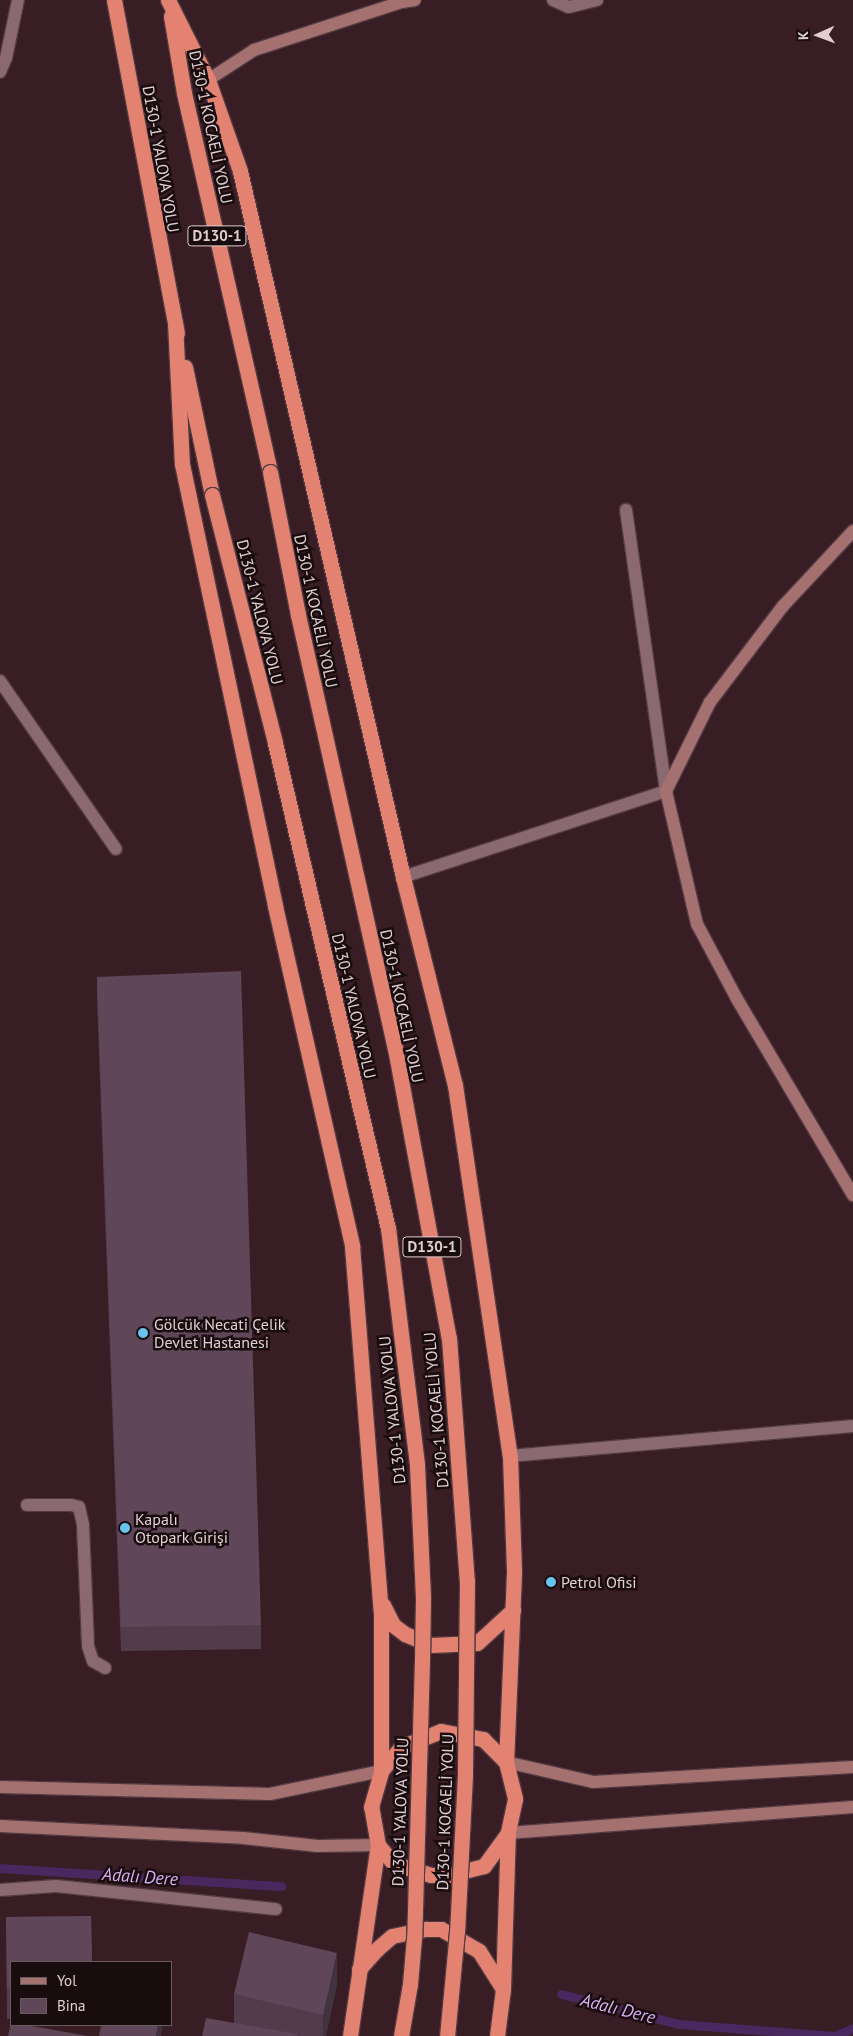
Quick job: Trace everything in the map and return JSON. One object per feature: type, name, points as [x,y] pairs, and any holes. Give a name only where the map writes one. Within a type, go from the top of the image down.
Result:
[{"type":"highway","name":"D130-1 YALOVA YOLU","points":[[114,0],[175,322],[212,495],[275,743],[388,1228],[418,1465],[423,1598],[414,1938],[410,1984],[401,2036]]},
{"type":"highway","points":[[168,0],[208,80],[240,171],[403,877],[455,1085],[510,1456],[514,1573],[506,1762],[516,1798],[508,1833],[503,1989],[497,2036]]},
{"type":"highway","name":"D130-1 KOCAELİ YOLU","points":[[168,0],[184,93],[270,472],[298,616],[395,1048],[449,1338],[467,1590],[465,1775],[457,1931],[447,2036]]},
{"type":"highway","points":[[175,322],[182,464],[275,906],[352,1246],[380,1599],[381,1771],[371,1807],[378,1845],[358,1970],[350,2036]]},
{"type":"highway","points":[[380,1599],[393,1625],[405,1634],[430,1645],[477,1643],[512,1610]]},
{"type":"highway","points":[[381,1771],[401,1747],[441,1732],[483,1739],[506,1762]]},
{"type":"highway","points":[[378,1845],[394,1864],[431,1875],[448,1875],[484,1866],[508,1833]]},
{"type":"highway","points":[[358,1970],[392,1936],[426,1929],[442,1929],[479,1951],[503,1989]]},
{"type":"street","points":[[0,72],[6,58],[18,0]]},
{"type":"street","points":[[208,80],[254,50],[402,2],[415,0]]},
{"type":"street","points":[[553,0],[569,7],[597,0]]},
{"type":"street","points":[[626,510],[666,791],[697,924],[737,999],[853,1195]]},
{"type":"street","points":[[403,877],[666,791],[710,702],[783,606],[853,531]]},
{"type":"street","points":[[0,681],[116,849]]},
{"type":"street","points":[[510,1456],[853,1426]]},
{"type":"street","points":[[27,1505],[71,1505],[79,1507],[83,1525],[88,1646],[94,1661],[105,1668]]},
{"type":"street","points":[[506,1762],[594,1782],[853,1767]]},
{"type":"street","points":[[0,1787],[270,1794],[381,1771]]},
{"type":"street","points":[[508,1833],[853,1807]]},
{"type":"street","points":[[0,1826],[243,1838],[318,1846],[378,1845]]},
{"type":"street","points":[[0,1890],[56,1886],[276,1909]]},
{"type":"building","points":[[241,971],[261,1625],[121,1627],[97,977]]},
{"type":"building","points":[[91,1916],[92,1961],[10,1961],[10,1988],[7,1988],[6,1917]]},
{"type":"building","points":[[249,1932],[337,1953],[323,2015],[234,1994]]},
{"type":"building","points":[[206,2018],[297,2034],[297,2036],[202,2036]]},
{"type":"building","points":[[10,2026],[32,2026],[88,2036],[8,2036]]},
{"type":"building","points":[[101,2026],[158,2026],[156,2036],[99,2036]]},
{"type":"waterway","name":"Adalı Dere","points":[[0,1868],[281,1886]]},
{"type":"waterway","name":"Adalı Dere","points":[[561,1994],[679,2024],[835,2036],[853,2028]]},
{"type":"place","name":"Gölcük Necati Çelik Devlet Hastanesi","points":[[143,1333]]},
{"type":"place","name":"Kapalı Otopark Girişi","points":[[125,1528]]},
{"type":"place","name":"Petrol Ofisi","points":[[551,1582]]}]
